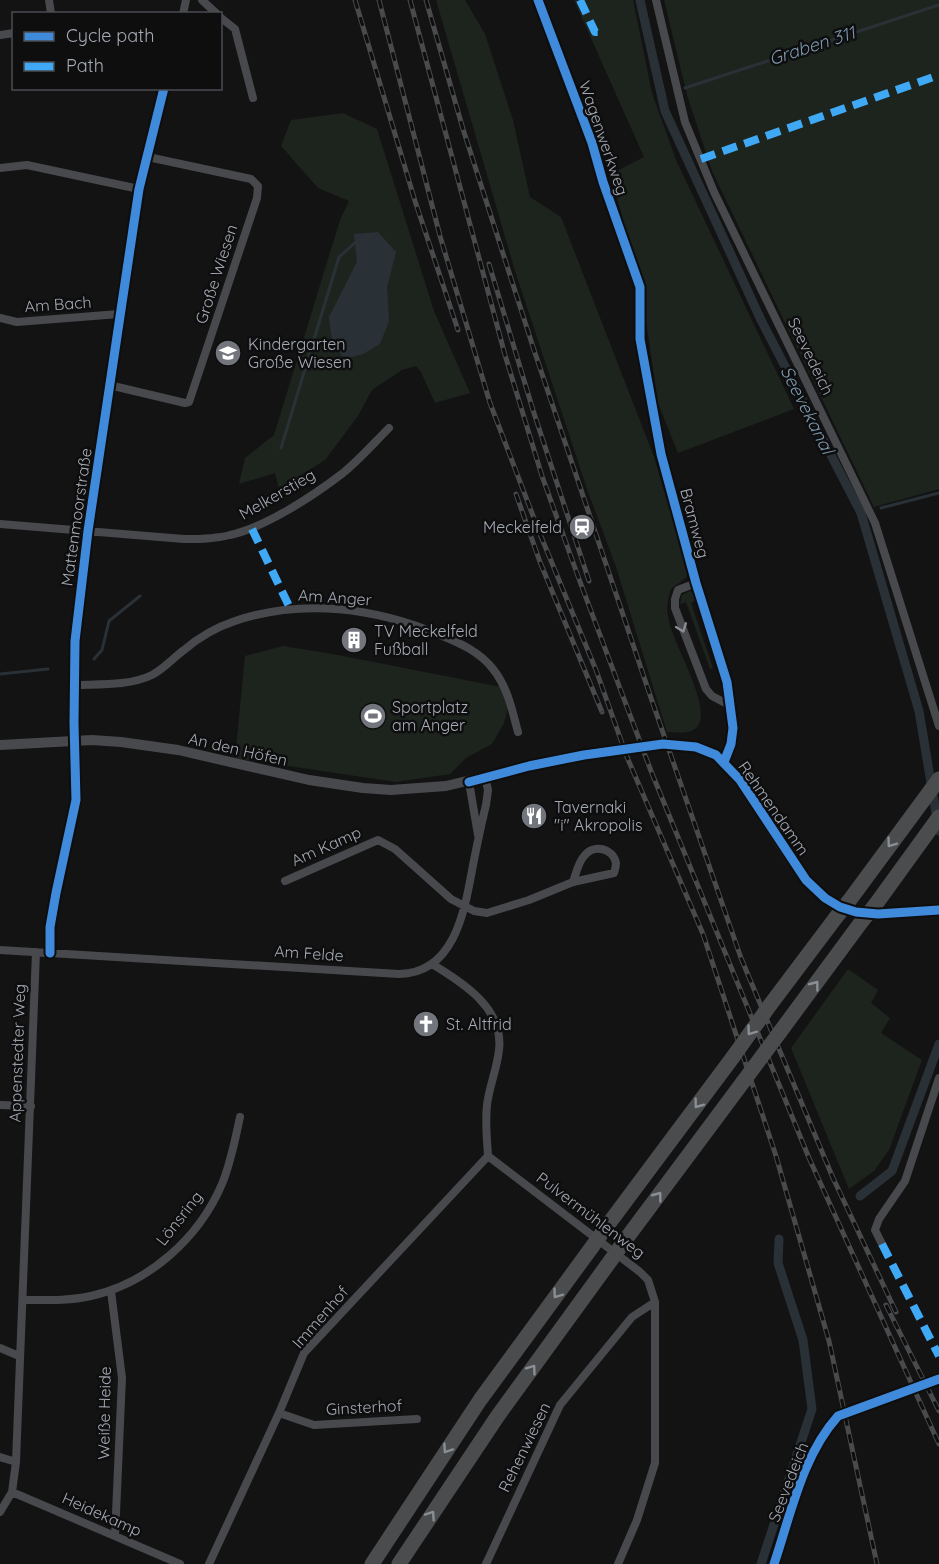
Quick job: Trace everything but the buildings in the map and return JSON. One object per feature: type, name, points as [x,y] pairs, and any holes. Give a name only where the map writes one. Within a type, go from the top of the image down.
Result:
[{"type":"highway","points":[[372,1564],[480,1400],[939,778]]},
{"type":"highway","points":[[399,1564],[497,1417],[935,822]]},
{"type":"street","points":[[202,0],[215,12]]},
{"type":"street","name":"Wagenwerkweg","points":[[538,0],[592,143],[640,286]]},
{"type":"street","name":"Seevedeich","points":[[656,0],[685,122],[714,192],[874,523],[939,726]]},
{"type":"street","points":[[222,19],[235,29],[253,98]]},
{"type":"street","name":"Mattenmoorstraße","points":[[50,953],[50,927],[76,800],[75,641],[88,531],[139,189],[164,90]]},
{"type":"street","name":"Große Wiesen","points":[[109,385],[185,403],[189,402],[257,198],[258,186],[251,179],[148,157]]},
{"type":"street","points":[[0,168],[27,165],[139,189]]},
{"type":"street","name":"Bramweg","points":[[640,286],[640,339],[661,454],[696,583],[727,682],[733,728],[731,744],[724,762]]},
{"type":"street","name":"Am Bach","points":[[0,318],[17,322],[119,314]]},
{"type":"street","name":"Melkerstieg","points":[[0,524],[184,539],[208,539],[230,535],[252,528],[294,506],[344,472],[389,428]]},
{"type":"street","name":"Bramweg","points":[[696,583],[678,590],[675,608],[706,689],[712,696],[729,705]]},
{"type":"street","name":"Am Anger","points":[[75,685],[132,682],[151,675],[208,633],[243,619],[291,608],[326,608],[363,612],[416,625],[474,651],[492,668],[505,687],[518,732]]},
{"type":"street","name":"An den Höfen","points":[[0,746],[74,741],[121,742],[168,749],[309,780],[363,788],[419,789],[469,782]]},
{"type":"street","name":"Rehmendamm","points":[[469,782],[558,759],[663,744],[686,745],[708,751],[724,762],[740,780],[806,880],[825,898],[848,909],[878,914],[938,910]]},
{"type":"street","points":[[485,777],[488,790],[465,907],[487,913],[529,900],[573,882],[614,873],[616,863],[611,854],[602,849],[594,849],[584,855],[573,882]]},
{"type":"street","points":[[469,782],[478,839]]},
{"type":"street","name":"Am Kamp","points":[[285,881],[378,840],[395,849],[451,899],[465,907]]},
{"type":"street","name":"Am Felde","points":[[0,950],[399,974],[417,971],[432,963],[446,949],[458,931],[465,907]]},
{"type":"street","name":"Appenstedter Weg","points":[[0,1512],[12,1492],[16,1462],[36,952]]},
{"type":"street","points":[[432,963],[473,991],[483,1002],[496,1025],[500,1040],[487,1104],[488,1156]]},
{"type":"street","points":[[882,1244],[875,1230],[879,1219],[905,1181],[939,1078]]},
{"type":"street","points":[[0,1105],[31,1106]]},
{"type":"street","name":"Lönsring","points":[[22,1300],[67,1300],[90,1297],[111,1291],[146,1274],[163,1262],[194,1229],[210,1206],[229,1164],[240,1117]]},
{"type":"street","name":"Pulvermühlenweg","points":[[488,1156],[648,1280],[655,1302],[655,1463],[637,1520],[618,1564]]},
{"type":"street","name":"Immenhof","points":[[209,1564],[279,1413],[304,1353],[488,1156]]},
{"type":"street","name":"Weiße Heide","points":[[111,1291],[122,1378],[115,1536]]},
{"type":"street","name":"Rehenwiesen","points":[[486,1564],[560,1405],[632,1317],[655,1302]]},
{"type":"street","points":[[0,1348],[19,1356]]},
{"type":"street","name":"Ginsterhof","points":[[279,1413],[314,1425],[417,1419]]},
{"type":"street","name":"Seevedeich","points":[[774,1564],[811,1454],[838,1416]]},
{"type":"street","points":[[0,1456],[16,1462]]},
{"type":"street","name":"Heidekamp","points":[[12,1492],[180,1564]]},
{"type":"shaded area","points":[[436,0],[465,0],[485,34],[513,120],[530,197],[561,217],[654,457],[686,565],[687,577],[671,589],[667,610],[700,705],[701,718],[694,730],[667,732],[616,567],[587,489],[515,271]]},
{"type":"shaded area","points":[[574,0],[633,0],[652,93],[676,160],[794,409],[678,453],[658,403],[646,320],[611,174],[644,157]]},
{"type":"shaded area","points":[[664,0],[939,0],[939,489],[874,507],[712,171],[687,95]]},
{"type":"shaded area","points":[[343,113],[377,129],[434,311],[470,393],[435,403],[416,366],[402,370],[372,390],[358,416],[325,460],[279,489],[275,473],[239,484],[245,458],[274,435],[340,220],[349,201],[318,188],[281,146],[291,120]]},
{"type":"shaded area","points":[[378,232],[396,252],[387,287],[389,321],[380,344],[363,354],[344,359],[332,341],[329,317],[357,262],[354,234]]},
{"type":"shaded area","points":[[690,591],[695,594],[697,600],[691,603],[713,668],[710,669],[686,602],[680,604],[682,595]]},
{"type":"shaded area","name":"Sportplatz am Anger","points":[[283,646],[501,687],[508,708],[504,723],[492,744],[466,758],[450,774],[396,782],[235,758],[245,656]]},
{"type":"shaded area","points":[[848,969],[878,990],[871,1003],[890,1018],[881,1033],[922,1060],[889,1150],[874,1171],[849,1189],[791,1048]]},
{"type":"waterway","name":"Seevekanal","points":[[640,0],[665,111],[761,320],[861,513],[919,711],[939,831]]},
{"type":"waterway","name":"Graben 311","points":[[685,88],[939,5]]},
{"type":"waterway","points":[[281,448],[339,257],[357,241]]},
{"type":"waterway","points":[[881,508],[939,493]]},
{"type":"waterway","points":[[94,659],[102,650],[109,621],[140,596]]},
{"type":"waterway","points":[[0,674],[48,669]]},
{"type":"waterway","name":"Seevekanal","points":[[860,1196],[892,1171],[939,1044]]},
{"type":"waterway","name":"Seevekanal","points":[[761,1564],[812,1409],[803,1340],[778,1263],[779,1239]]},
{"type":"tunnel","points":[[838,1416],[939,1379]]},
{"type":"railway","points":[[355,0],[415,201],[458,330]]},
{"type":"railway","points":[[379,0],[440,236],[490,403],[540,534],[596,670],[627,757],[703,934],[776,1156],[829,1341],[877,1564]]},
{"type":"railway","points":[[410,0],[505,355],[542,476],[579,579],[651,771],[809,1158],[939,1444]]},
{"type":"railway","points":[[426,0],[463,129],[534,350],[741,958],[833,1178],[896,1312]]},
{"type":"railway","points":[[489,264],[533,410],[589,581]]},
{"type":"railway","points":[[516,494],[540,562],[602,712]]},
{"type":"railway","points":[[886,1305],[939,1411]]},
{"type":"marked path","points":[[580,0],[595,32],[603,32]]},
{"type":"marked path","points":[[701,159],[939,75]]},
{"type":"marked path","points":[[252,529],[290,608]]},
{"type":"marked path","points":[[882,1244],[939,1356]]},
{"type":"cycle path","points":[[538,0],[592,143],[603,182],[640,287],[640,339],[661,454],[696,583],[727,682],[733,728],[731,744],[724,762]]},
{"type":"cycle path","points":[[50,953],[50,927],[76,800],[75,641],[88,531],[139,189],[164,90]]},
{"type":"cycle path","points":[[469,782],[529,766],[584,755],[663,744],[696,747],[716,755],[740,780],[806,880],[825,898],[840,907],[856,912],[878,914],[939,910]]},
{"type":"cycle path","points":[[774,1564],[806,1467],[815,1449],[838,1416],[939,1379]]},
{"type":"place","name":"Kindergarten Große Wiesen","points":[[228,353]]},
{"type":"place","name":"Meckelfeld","points":[[582,527]]},
{"type":"place","name":"TV Meckelfeld Fußball","points":[[354,640]]},
{"type":"place","name":"Sportplatz am Anger","points":[[373,716]]},
{"type":"place","name":"Tavernaki \"i\" Akropolis","points":[[534,816]]},
{"type":"place","name":"St. Altfrid","points":[[426,1024]]}]
